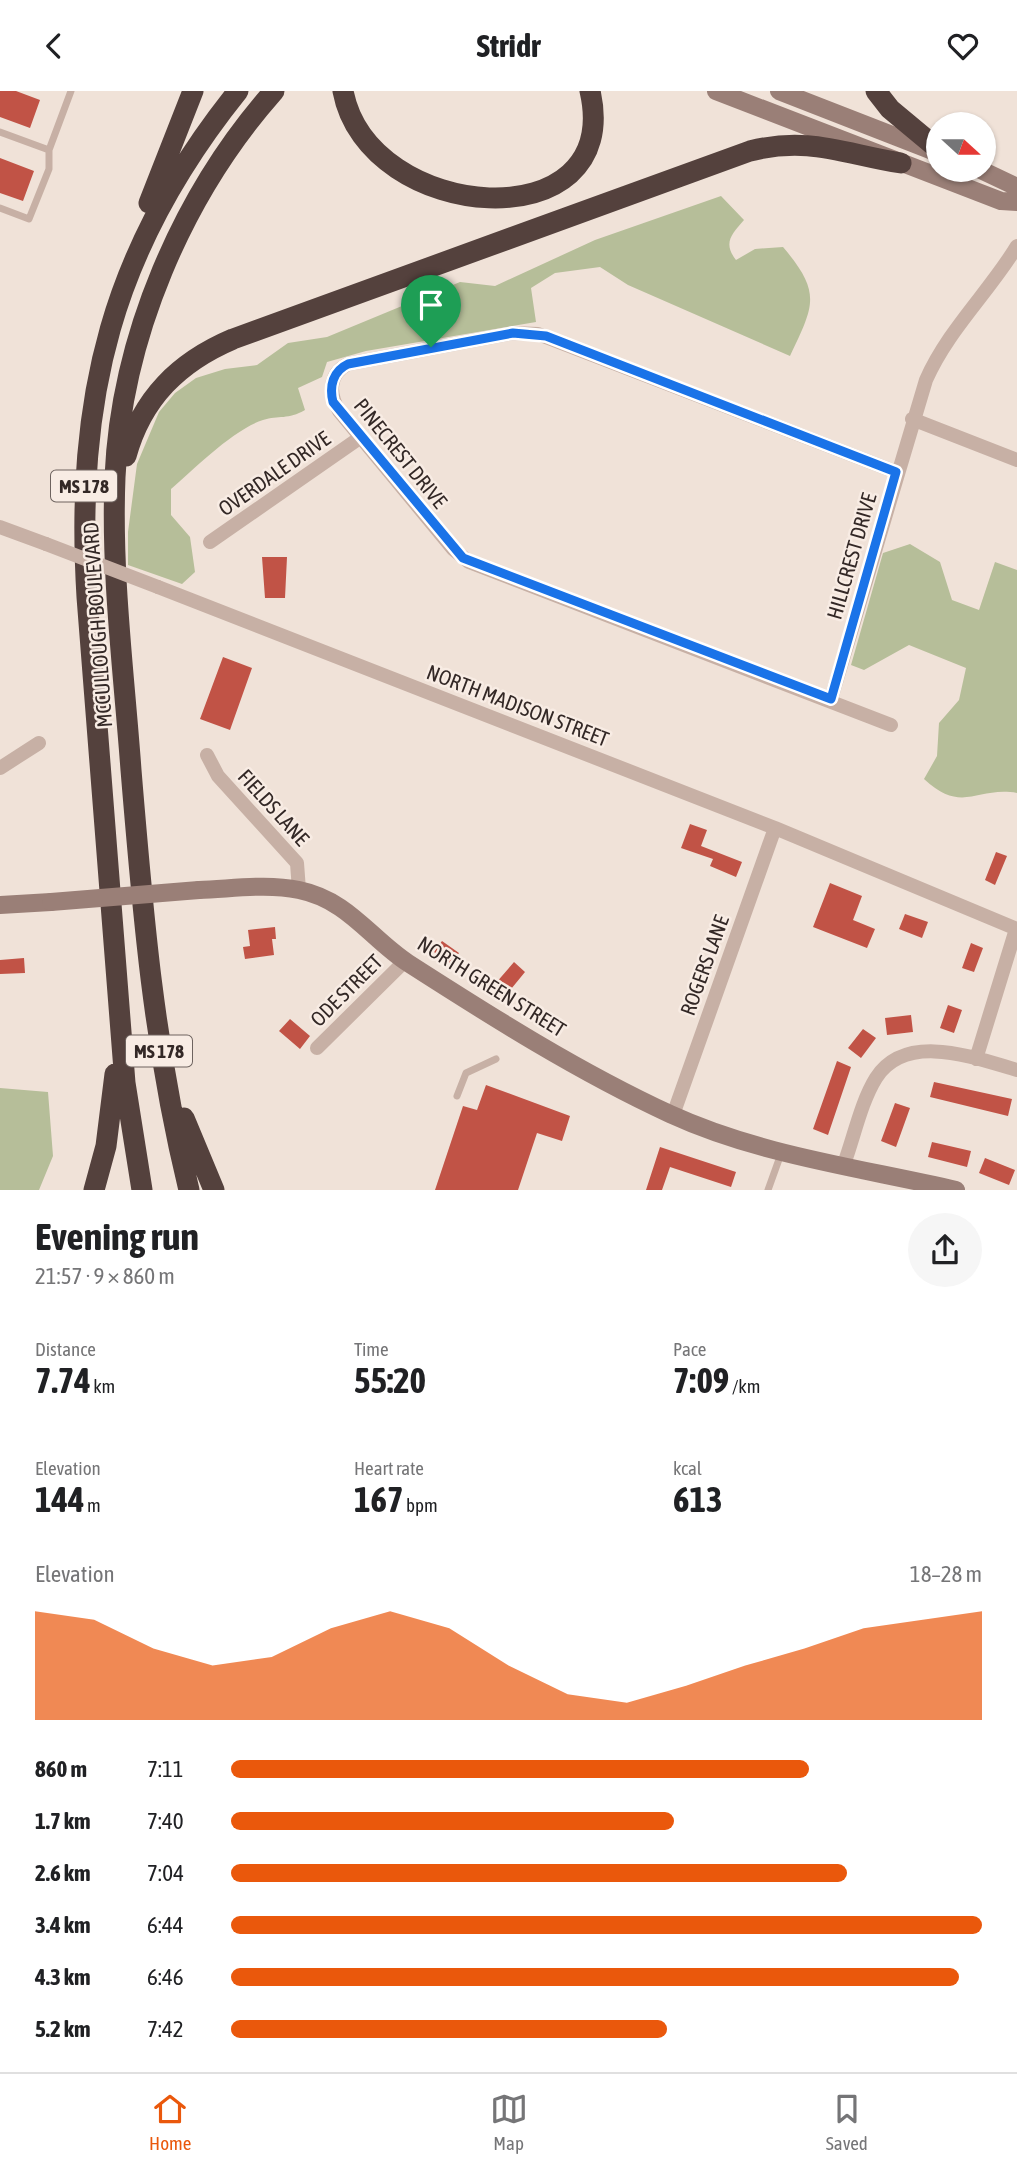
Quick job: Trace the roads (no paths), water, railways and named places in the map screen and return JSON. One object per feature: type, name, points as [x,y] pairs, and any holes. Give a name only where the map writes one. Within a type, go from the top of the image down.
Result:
[{"type":"highway","points":[[113,316],[123,270],[193,91]]},
{"type":"highway","name":"MCCULLOUGH BOULEVARD","points":[[142,1190],[125,1083],[83,546],[89,424],[113,316],[135,258],[167,193],[202,138],[238,91]]},
{"type":"highway","name":"MCCULLOUGH BOULEVARD","points":[[189,1190],[163,1070],[146,953],[114,516],[115,474],[126,395],[147,314],[161,276],[215,170],[274,91]]},
{"type":"highway","points":[[343,91],[358,128],[378,153],[399,170],[447,193],[501,199],[548,188],[575,165],[591,135],[593,111],[590,91]]},
{"type":"highway","points":[[876,91],[890,109],[926,140]]},
{"type":"highway","points":[[114,516],[131,440],[147,405],[178,370],[216,346],[750,151],[780,144],[808,144],[901,163]]},
{"type":"highway","points":[[146,953],[182,1110],[214,1190]]},
{"type":"highway","points":[[94,1190],[109,1127],[120,1023]]},
{"type":"street","points":[[716,91],[1001,201],[1017,202]]},
{"type":"street","points":[[779,91],[926,146]]},
{"type":"street","points":[[996,177],[1017,187]]},
{"type":"street","name":"HILLCREST DRIVE","points":[[831,699],[912,419],[940,353],[1017,246]]},
{"type":"street","name":"PINECREST DRIVE","points":[[891,725],[831,699],[463,558],[339,411],[331,395],[334,376],[342,366],[431,347],[530,332],[896,472]]},
{"type":"street","points":[[912,419],[1017,460]]},
{"type":"street","name":"OVERDALE DRIVE","points":[[210,543],[361,437]]},
{"type":"street","name":"NORTH MADISON STREET","points":[[0,527],[775,828],[1017,929]]},
{"type":"street","points":[[0,768],[39,744]]},
{"type":"street","name":"FIELDS LANE","points":[[207,755],[218,776],[297,863],[299,890]]},
{"type":"street","name":"ROGERS LANE","points":[[673,1115],[775,828]]},
{"type":"street","name":"NORTH GREEN STREET","points":[[0,905],[199,890],[266,887],[299,890],[326,899],[345,910],[405,961],[603,1081],[673,1115],[746,1142],[844,1164],[890,1183],[956,1190]]},
{"type":"street","points":[[976,1059],[1017,929]]},
{"type":"street","name":"ODE STREET","points":[[317,1048],[405,961]]},
{"type":"street","points":[[844,1164],[875,1079],[898,1057],[923,1051],[976,1059],[1017,1070]]},
{"type":"lane","points":[[0,208],[29,219],[49,169],[49,150],[71,91]]},
{"type":"lane","points":[[0,132],[49,150]]},
{"type":"lane","points":[[457,1095],[466,1073],[496,1059]]},
{"type":"lane","points":[[768,1190],[782,1150]]}]
